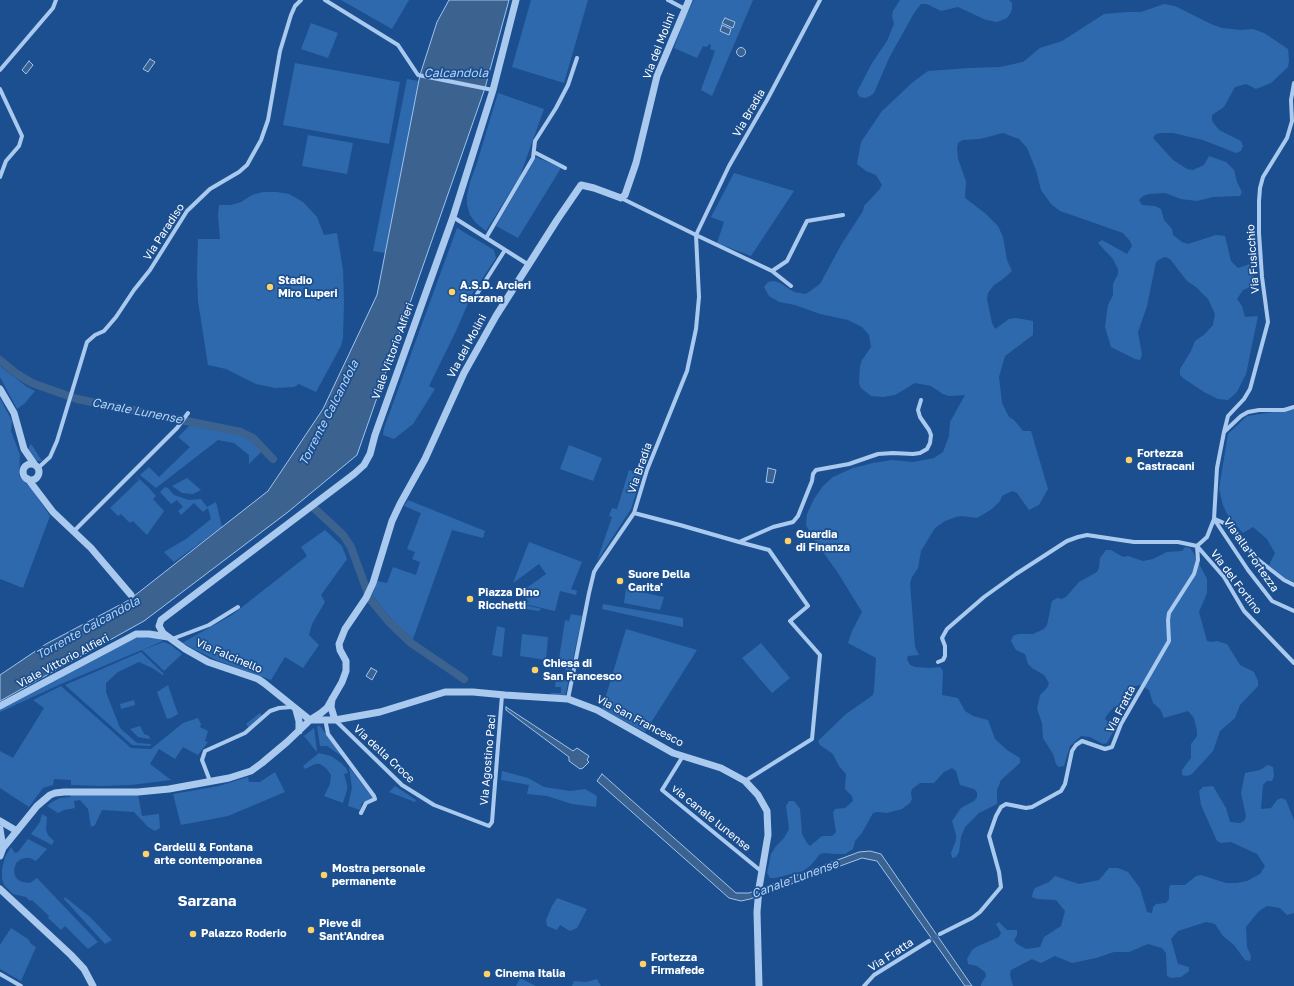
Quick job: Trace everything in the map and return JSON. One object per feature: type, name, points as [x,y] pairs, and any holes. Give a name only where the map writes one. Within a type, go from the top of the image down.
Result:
[{"type":"street","points":[[0,70],[53,8],[56,0]]},
{"type":"street","name":"Via Paradiso","points":[[36,467],[50,457],[57,441],[87,342],[95,335],[104,331],[116,318],[134,290],[150,270],[187,211],[210,189],[247,165],[261,140],[268,120],[280,51],[293,10],[301,0]]},
{"type":"street","points":[[326,0],[398,46],[418,74],[493,90]]},
{"type":"street","name":"Viale Vittorio Alfieri","points":[[161,620],[364,465],[370,454],[375,435],[453,217],[493,90],[516,0]]},
{"type":"street","name":"Via dei Molini","points":[[668,0],[685,9]]},
{"type":"street","name":"Via dei Molini","points":[[3,848],[40,803],[55,793],[138,792],[168,789],[229,778],[251,770],[299,731],[310,720],[321,713],[332,699],[342,682],[346,671],[346,661],[340,650],[339,644],[346,629],[366,598],[373,582],[392,521],[425,459],[464,373],[496,316],[574,193],[581,185],[621,198],[625,195],[636,163],[657,76],[689,0]]},
{"type":"street","name":"Via Bradia","points":[[568,698],[589,593],[596,566],[634,513],[647,470],[687,371],[696,329],[699,291],[696,235],[729,166],[767,100],[820,0]]},
{"type":"street","points":[[486,238],[533,158],[535,141],[556,108],[568,85],[577,58]]},
{"type":"street","name":"Via Fusicchio","points":[[1197,546],[1207,537],[1214,519],[1217,468],[1228,416],[1244,399],[1250,389],[1268,322],[1262,278],[1258,201],[1263,177],[1287,138],[1292,121],[1291,100],[1294,82]]},
{"type":"street","points":[[0,90],[22,136],[19,146],[6,161],[0,177]]},
{"type":"street","points":[[534,152],[565,168]]},
{"type":"street","points":[[621,198],[772,271],[791,286]]},
{"type":"street","points":[[772,271],[787,261],[807,221],[843,215]]},
{"type":"street","points":[[453,217],[529,265]]},
{"type":"street","points":[[477,294],[504,250]]},
{"type":"street","points":[[0,389],[14,413],[24,449],[24,475],[41,494],[54,512],[91,548],[131,595]]},
{"type":"street","points":[[739,542],[773,527],[793,522],[798,516],[812,481],[813,474],[816,470],[849,464],[878,454],[913,454],[920,453],[927,449],[930,443],[931,435],[920,417],[918,410],[921,400]]},
{"type":"street","points":[[1224,432],[1241,416],[1248,412],[1259,410],[1284,410],[1294,407]]},
{"type":"street","points":[[74,531],[177,428],[188,413]]},
{"type":"street","points":[[24,449],[39,472],[38,476],[41,494]]},
{"type":"street","points":[[24,470],[28,465],[36,467]]},
{"type":"street","points":[[28,479],[32,480],[38,476]]},
{"type":"street","points":[[634,513],[769,550],[808,606],[790,621],[820,655],[812,739],[744,781]]},
{"type":"street","points":[[1214,519],[1226,524],[1246,544],[1256,558],[1284,580],[1294,585]]},
{"type":"street","name":"Via alla Fortezza","points":[[1214,519],[1248,570],[1272,601],[1294,610]]},
{"type":"street","points":[[938,662],[943,660],[945,656],[942,638],[947,629],[984,597],[1016,574],[1067,541],[1078,536],[1087,535],[1134,542],[1178,542],[1197,546]]},
{"type":"street","name":"Via del Fortino","points":[[1197,546],[1224,577],[1244,611],[1294,663]]},
{"type":"street","name":"Via Fratta","points":[[940,934],[972,918],[980,912],[1001,887],[999,872],[989,836],[1001,807],[1006,804],[1026,808],[1032,807],[1060,791],[1065,784],[1072,752],[1076,745],[1082,741],[1105,749],[1112,747],[1121,724],[1169,641],[1169,613],[1194,574],[1198,560],[1197,546]]},
{"type":"street","points":[[171,639],[209,625],[238,607]]},
{"type":"street","name":"Via Falcinello","points":[[161,620],[159,626],[160,629],[185,649],[208,662],[258,680],[310,720]]},
{"type":"street","name":"Viale Vittorio Alfieri","points":[[0,706],[136,634],[149,634],[171,639]]},
{"type":"street","name":"Via San Francesco","points":[[335,720],[380,712],[445,692],[473,692],[568,698],[597,710],[673,753],[721,768],[744,781],[758,795],[767,811],[768,835],[757,902],[759,986]]},
{"type":"street","name":"Via Agostino Paci","points":[[489,826],[492,822],[502,695]]},
{"type":"street","points":[[310,720],[335,720],[331,707],[332,699]]},
{"type":"street","points":[[210,781],[202,760],[205,751],[245,733],[270,711],[279,708],[294,708],[299,721],[299,731]]},
{"type":"street","points":[[333,711],[348,718]]},
{"type":"street","points":[[326,720],[328,734],[374,796],[375,799],[366,803],[361,813]]},
{"type":"street","name":"Via della Croce","points":[[335,720],[402,785],[434,805],[489,826]]},
{"type":"street","name":"via canale lunense","points":[[683,756],[662,790],[761,871]]},
{"type":"street","points":[[0,821],[17,831]]},
{"type":"street","points":[[0,829],[3,842],[3,848],[0,856]]},
{"type":"street","points":[[0,889],[71,955],[84,969],[93,986]]},
{"type":"street","name":"Via Fratta","points":[[864,986],[874,975],[929,941]]},
{"type":"street","points":[[0,974],[21,986]]},
{"type":"shaded area","points":[[341,0],[409,0],[392,29]]},
{"type":"shaded area","points":[[531,0],[588,0],[564,83],[512,67]]},
{"type":"shaded area","points":[[694,0],[753,0],[712,96],[701,90],[715,51],[710,49],[711,45],[709,44],[707,47],[703,46],[697,58],[674,48],[685,18]]},
{"type":"shaded area","points":[[900,0],[1009,0],[1012,3],[1012,9],[1007,18],[997,22],[986,20],[958,7],[941,11],[927,4],[921,4],[914,13],[889,58],[874,93],[865,98],[860,97],[857,92],[872,63],[887,41],[894,24],[892,16],[893,11]]},
{"type":"shaded area","points":[[1164,4],[1175,6],[1222,28],[1241,30],[1253,29],[1264,33],[1288,49],[1288,67],[1271,83],[1256,89],[1246,84],[1235,87],[1224,107],[1212,115],[1212,121],[1219,130],[1241,141],[1243,146],[1241,151],[1236,153],[1203,140],[1173,133],[1156,134],[1153,138],[1173,160],[1187,169],[1193,170],[1204,165],[1209,156],[1226,162],[1234,170],[1237,182],[1242,192],[1240,196],[1213,197],[1197,201],[1181,199],[1165,193],[1149,194],[1143,196],[1139,200],[1142,205],[1155,206],[1161,209],[1164,220],[1172,229],[1173,235],[1182,242],[1188,244],[1216,235],[1225,236],[1231,261],[1238,268],[1250,264],[1250,273],[1254,276],[1255,282],[1253,286],[1243,290],[1237,299],[1242,306],[1245,317],[1258,316],[1246,374],[1237,392],[1228,400],[1218,399],[1204,392],[1180,375],[1180,369],[1195,341],[1205,334],[1213,325],[1215,314],[1208,299],[1196,287],[1187,281],[1170,259],[1165,257],[1156,262],[1147,306],[1138,332],[1142,355],[1140,360],[1111,347],[1105,327],[1108,305],[1113,295],[1113,284],[1118,274],[1118,269],[1113,259],[1098,243],[1102,240],[1127,254],[1132,246],[1130,241],[1123,233],[1060,211],[1051,204],[1041,190],[1036,170],[1027,148],[1019,139],[1003,133],[980,139],[963,140],[958,143],[958,159],[966,181],[965,198],[986,214],[998,226],[1003,237],[1007,260],[1012,271],[994,285],[988,293],[987,299],[992,323],[995,329],[1009,319],[1016,318],[1033,321],[1033,335],[1005,356],[999,377],[1002,403],[1009,417],[1014,420],[1023,431],[1031,431],[1048,489],[1039,505],[1029,510],[1017,493],[1012,491],[1002,496],[1000,501],[992,509],[977,518],[962,516],[956,517],[945,521],[935,528],[921,551],[918,568],[910,583],[915,647],[919,655],[908,656],[907,659],[910,665],[915,667],[940,667],[943,671],[942,695],[958,698],[965,711],[973,716],[988,720],[995,739],[1007,750],[1020,758],[1020,763],[1001,780],[997,790],[997,804],[979,813],[965,827],[961,837],[959,852],[956,857],[952,858],[951,853],[956,840],[952,821],[961,808],[974,801],[977,797],[977,792],[974,789],[960,785],[956,771],[952,768],[944,772],[934,783],[920,783],[912,789],[912,799],[910,803],[902,809],[887,813],[873,813],[862,833],[855,841],[853,849],[845,854],[820,854],[811,865],[803,871],[770,878],[767,873],[771,854],[784,838],[789,829],[786,806],[789,801],[794,801],[800,809],[802,834],[810,846],[822,836],[832,836],[836,832],[833,813],[835,809],[845,808],[853,801],[852,796],[845,789],[846,774],[839,766],[833,754],[820,745],[818,741],[846,714],[873,695],[874,690],[876,658],[848,643],[852,631],[862,612],[838,573],[813,538],[806,525],[807,514],[814,499],[823,486],[833,477],[853,468],[873,463],[892,460],[913,462],[934,458],[943,452],[949,436],[950,422],[965,395],[949,396],[931,386],[915,383],[895,395],[883,397],[871,396],[861,388],[859,383],[860,366],[862,360],[871,347],[869,335],[862,327],[848,320],[820,314],[795,305],[779,302],[769,296],[764,287],[768,282],[774,281],[794,292],[806,294],[820,284],[841,245],[863,211],[864,206],[882,185],[876,175],[866,171],[857,164],[861,142],[882,111],[913,82],[928,71],[1000,67],[1023,62],[1040,48],[1062,41],[1104,14],[1141,12]]},
{"type":"shaded area","points":[[311,23],[338,33],[328,58],[301,49]]},
{"type":"shaded area","points":[[295,63],[400,82],[389,144],[283,125]]},
{"type":"shaded area","points":[[407,79],[419,81],[385,253],[373,251]]},
{"type":"shaded area","points":[[498,93],[544,109],[520,176],[486,231],[476,223],[470,215],[467,205],[467,195]]},
{"type":"shaded area","points":[[308,135],[353,143],[347,174],[302,166]]},
{"type":"shaded area","points":[[536,157],[561,168],[518,238],[496,226]]},
{"type":"shaded area","points":[[734,173],[794,191],[751,256],[717,243],[724,222],[711,217]]},
{"type":"shaded area","name":"Stadio Miro Luperi","points":[[263,192],[289,194],[303,202],[317,217],[324,235],[337,233],[343,270],[343,338],[341,346],[316,392],[299,384],[294,387],[275,388],[256,384],[226,369],[208,365],[198,301],[198,239],[220,239],[218,215],[219,205],[231,205],[241,202],[252,195]]},
{"type":"shaded area","points":[[457,228],[494,250],[496,258],[472,294],[429,386],[435,389],[413,424],[394,439],[383,435],[384,428]]},
{"type":"shaded area","points":[[0,366],[27,387],[35,391],[25,403],[17,409],[0,377]]},
{"type":"shaded area","points":[[0,398],[12,421],[11,431],[20,455],[19,476],[31,488],[50,516],[23,588],[0,579]]},
{"type":"shaded area","points":[[1294,409],[1294,582],[1284,578],[1269,565],[1275,553],[1267,539],[1253,527],[1243,533],[1229,518],[1223,505],[1219,489],[1228,434],[1247,416]]},
{"type":"shaded area","points":[[190,425],[236,433],[250,439],[262,451],[249,464],[249,455],[234,443],[218,440],[156,488],[140,475],[149,467],[159,477],[190,447],[178,437]]},
{"type":"shaded area","points":[[31,444],[42,461],[37,461],[29,450]]},
{"type":"shaded area","points":[[569,445],[602,458],[593,481],[560,469]]},
{"type":"shaded area","points":[[629,470],[642,474],[631,509],[597,561],[612,517],[609,516],[612,508],[617,509]]},
{"type":"shaded area","points":[[136,476],[156,496],[153,499],[164,511],[147,535],[133,521],[130,523],[121,514],[118,516],[110,508],[139,480]]},
{"type":"shaded area","points":[[187,478],[201,490],[193,494],[182,493],[172,486]]},
{"type":"shaded area","points":[[165,487],[168,488],[174,495],[189,500],[201,499],[207,507],[216,502],[222,527],[174,562],[164,552],[186,539],[211,519],[208,508],[203,512],[194,503],[181,515],[178,511],[183,507],[177,500],[171,504],[160,492]]},
{"type":"shaded area","points":[[408,500],[485,531],[483,538],[452,530],[413,639],[395,623],[372,595],[377,581],[387,583],[393,567],[416,575],[420,562],[412,559],[415,552],[407,549],[421,513],[404,506]]},
{"type":"shaded area","points":[[325,530],[342,546],[347,559],[321,595],[325,602],[312,624],[309,635],[319,645],[303,668],[285,657],[271,680],[216,660],[182,643],[232,615],[307,556],[301,547]]},
{"type":"shaded area","points":[[529,542],[582,562],[571,589],[577,591],[576,595],[560,591],[555,611],[516,602],[529,602],[521,592],[546,574],[539,564],[513,583]]},
{"type":"shaded area","points":[[1185,547],[1190,548],[1193,552],[1207,579],[1207,593],[1199,612],[1207,641],[1217,641],[1227,644],[1240,665],[1254,672],[1258,681],[1258,686],[1240,705],[1235,718],[1220,731],[1213,751],[1192,774],[1187,776],[1182,775],[1182,770],[1191,758],[1191,744],[1197,736],[1194,718],[1188,711],[1164,718],[1160,709],[1153,703],[1149,690],[1140,685],[1135,686],[1127,705],[1123,708],[1114,707],[1107,715],[1105,719],[1113,726],[1114,730],[1107,743],[1103,744],[1090,737],[1081,736],[1070,746],[1064,766],[1059,767],[1043,738],[1042,723],[1037,709],[1040,695],[1047,688],[1049,683],[1044,675],[1028,664],[1025,654],[1016,650],[1011,641],[1013,636],[1018,634],[1033,634],[1044,629],[1047,625],[1052,601],[1057,598],[1062,599],[1066,597],[1079,582],[1097,572],[1100,558],[1106,550],[1111,550],[1123,557],[1128,556],[1143,561],[1153,559],[1167,552],[1182,551]]},
{"type":"shaded area","points":[[626,589],[664,597],[660,610],[624,603]]},
{"type":"shaded area","points":[[516,603],[542,609],[538,611],[515,607]]},
{"type":"shaded area","points":[[603,604],[683,618],[683,627],[602,609]]},
{"type":"shaded area","points":[[571,614],[582,616],[565,697],[550,696],[551,693],[561,693],[561,687],[555,687],[556,676],[565,677],[566,665],[556,664],[557,659],[559,659],[565,620],[569,621]]},
{"type":"shaded area","points":[[497,626],[505,628],[502,657],[492,655]]},
{"type":"shaded area","points":[[626,629],[697,650],[645,732],[602,709]]},
{"type":"shaded area","points":[[522,634],[548,637],[546,660],[520,656]]},
{"type":"shaded area","points":[[139,636],[155,637],[163,641],[61,684],[0,712],[0,709]]},
{"type":"shaded area","points":[[164,642],[171,645],[182,654],[164,671],[142,650]]},
{"type":"shaded area","points":[[761,643],[790,678],[772,693],[742,658]]},
{"type":"shaded area","points":[[141,652],[164,674],[163,675],[139,662],[118,672],[106,683],[106,692],[120,728],[137,743],[151,744],[150,746],[132,745],[65,685]]},
{"type":"shaded area","points":[[168,685],[178,714],[167,719],[157,692]]},
{"type":"shaded area","points":[[61,686],[131,748],[151,749],[183,723],[198,718],[201,724],[200,727],[208,731],[205,741],[208,742],[198,755],[183,747],[175,759],[159,749],[150,764],[171,780],[131,785],[101,786],[71,785],[71,780],[54,779],[53,785],[43,788],[29,807],[0,788],[0,751],[13,758],[44,708],[33,700]]},
{"type":"shaded area","points":[[134,700],[135,705],[121,709],[120,704]]},
{"type":"shaded area","points":[[260,713],[262,716],[249,728],[246,724]]},
{"type":"shaded area","points":[[140,726],[144,734],[149,736],[150,739],[138,737],[130,729]]},
{"type":"shaded area","points":[[317,726],[320,726],[343,757],[327,746],[320,746]]},
{"type":"shaded area","points":[[314,728],[317,751],[304,736]]},
{"type":"shaded area","points":[[319,753],[331,756],[346,768],[348,773],[344,774],[347,790],[343,803],[324,796],[330,784],[331,775],[326,768],[320,764],[315,764],[305,769],[303,766]]},
{"type":"shaded area","points":[[1268,765],[1273,767],[1274,776],[1272,781],[1267,781],[1263,785],[1261,809],[1271,808],[1277,800],[1281,798],[1286,800],[1294,820],[1294,913],[1287,915],[1280,908],[1267,906],[1259,911],[1246,927],[1247,947],[1251,956],[1250,961],[1245,960],[1234,945],[1223,936],[1215,924],[1206,922],[1178,931],[1171,939],[1178,964],[1189,967],[1189,971],[1181,977],[1171,978],[1167,976],[1166,953],[1162,948],[1148,944],[1129,952],[1114,952],[1096,958],[1072,963],[1055,956],[1041,963],[1032,959],[1011,970],[1010,975],[1013,986],[981,986],[986,976],[985,972],[977,966],[968,964],[967,959],[972,950],[976,947],[999,937],[1001,933],[996,924],[999,922],[1007,930],[1017,930],[1017,935],[1014,940],[1017,944],[1026,949],[1040,947],[1044,937],[1061,926],[1065,911],[1056,900],[1037,899],[1032,897],[1035,888],[1049,882],[1055,876],[1079,884],[1099,880],[1109,868],[1118,868],[1128,872],[1140,888],[1147,912],[1152,913],[1153,907],[1156,904],[1166,903],[1169,899],[1170,885],[1185,885],[1196,876],[1201,875],[1226,883],[1237,883],[1247,881],[1260,874],[1265,866],[1257,854],[1231,842],[1221,843],[1217,841],[1201,805],[1199,791],[1203,787],[1213,786],[1226,808],[1230,822],[1240,823],[1244,821],[1246,816],[1241,793],[1245,773],[1260,770]]},
{"type":"shaded area","points":[[349,767],[373,798],[362,803],[360,810],[348,806],[352,788]]},
{"type":"shaded area","points":[[502,771],[528,778],[544,787],[570,791],[585,789],[597,796],[596,807],[572,804],[547,796],[527,794],[529,785],[501,780]]},
{"type":"shaded area","points":[[275,772],[285,792],[228,816],[181,825],[173,794],[219,786],[248,777],[249,782],[260,782]]},
{"type":"shaded area","points":[[395,786],[416,800],[415,802],[389,792]]},
{"type":"shaded area","points":[[71,795],[138,795],[142,816],[159,814],[160,828],[155,831],[148,827],[134,812],[102,810],[95,825],[91,827],[88,809],[80,800],[74,801],[75,808],[58,813],[47,806],[60,798],[70,797]]},
{"type":"shaded area","points":[[42,814],[47,817],[46,830],[48,835],[54,841],[52,845],[31,834],[40,822]]},
{"type":"shaded area","points":[[28,839],[47,849],[36,861],[26,858],[21,859],[16,863],[14,870],[15,876],[18,880],[30,883],[37,878],[98,942],[88,949],[65,926],[61,930],[32,900],[30,901],[26,897],[13,894],[4,885],[2,869],[5,857],[11,847],[15,853],[18,852]]},
{"type":"shaded area","points":[[65,897],[90,917],[112,940],[105,944],[64,899]]},
{"type":"shaded area","points":[[557,898],[587,909],[577,928],[570,931],[560,925],[557,930],[547,926],[546,920]]},
{"type":"shaded area","points":[[11,928],[28,939],[31,944],[36,947],[21,981],[0,969],[0,945]]},
{"type":"shaded area","points":[[520,978],[536,986],[516,986]]},
{"type":"shaded area","points":[[597,979],[601,986],[572,986],[574,981],[586,982]]},
{"type":"water","name":"Calcandola","points":[[449,0],[509,0],[485,88],[357,455],[288,512],[144,621],[0,701],[0,675],[46,644],[129,600],[268,491],[323,409],[377,295],[420,75],[437,22]]},
{"type":"water","points":[[725,18],[735,22],[733,28],[722,23]]},
{"type":"water","points":[[722,25],[731,29],[729,35],[720,31]]},
{"type":"water","points":[[739,48],[743,48],[745,52],[743,56],[739,56],[737,54],[737,50]]},
{"type":"water","points":[[150,59],[155,62],[148,72],[143,69]]},
{"type":"water","points":[[29,61],[33,65],[26,74],[22,70]]},
{"type":"water","points":[[768,468],[776,470],[773,483],[766,482]]},
{"type":"water","points":[[371,668],[377,671],[372,680],[366,676]]},
{"type":"water","points":[[506,707],[573,751],[577,748],[589,756],[587,760],[589,762],[580,769],[569,761],[569,757],[506,710]]},
{"type":"water","points":[[602,774],[736,893],[749,893],[859,852],[870,851],[881,854],[972,986],[965,986],[877,861],[862,858],[750,899],[741,901],[729,898],[597,781]]},
{"type":"waterway","name":"Canale Lunense","points":[[0,360],[17,374],[32,383],[77,399],[241,432],[253,438],[273,459]]},
{"type":"waterway","points":[[314,508],[343,535],[351,547],[370,599],[389,622],[411,643],[464,679]]},
{"type":"tunnel","points":[[929,941],[940,934]]},
{"type":"place","name":"Stadio Miro Luperi","points":[[270,287]]},
{"type":"place","name":"A.S.D. Arcieri Sarzana","points":[[452,292]]},
{"type":"place","name":"Fortezza Castracani","points":[[1129,460]]},
{"type":"place","name":"Guardia di Finanza","points":[[788,541]]},
{"type":"place","name":"Suore Della Carita'","points":[[620,581]]},
{"type":"place","name":"Piazza Dino Ricchetti","points":[[470,599]]},
{"type":"place","name":"Chiesa di San Francesco","points":[[535,670]]},
{"type":"place","name":"Cardelli & Fontana arte contemporanea","points":[[146,854]]},
{"type":"place","name":"Mostra personale permanente","points":[[324,875]]},
{"type":"place","name":"Pieve di Sant'Andrea","points":[[311,930]]},
{"type":"place","name":"Palazzo Roderio","points":[[193,934]]},
{"type":"place","name":"Fortezza Firmafede","points":[[643,964]]},
{"type":"place","name":"Cinema Italia","points":[[487,974]]},
{"type":"district","name":"Sarzana","points":[[207,901]]},
{"type":"water label","name":"Torrente Calcandola","points":[[329,413]]},
{"type":"water label","name":"Torrente Calcandola","points":[[88,628]]}]
